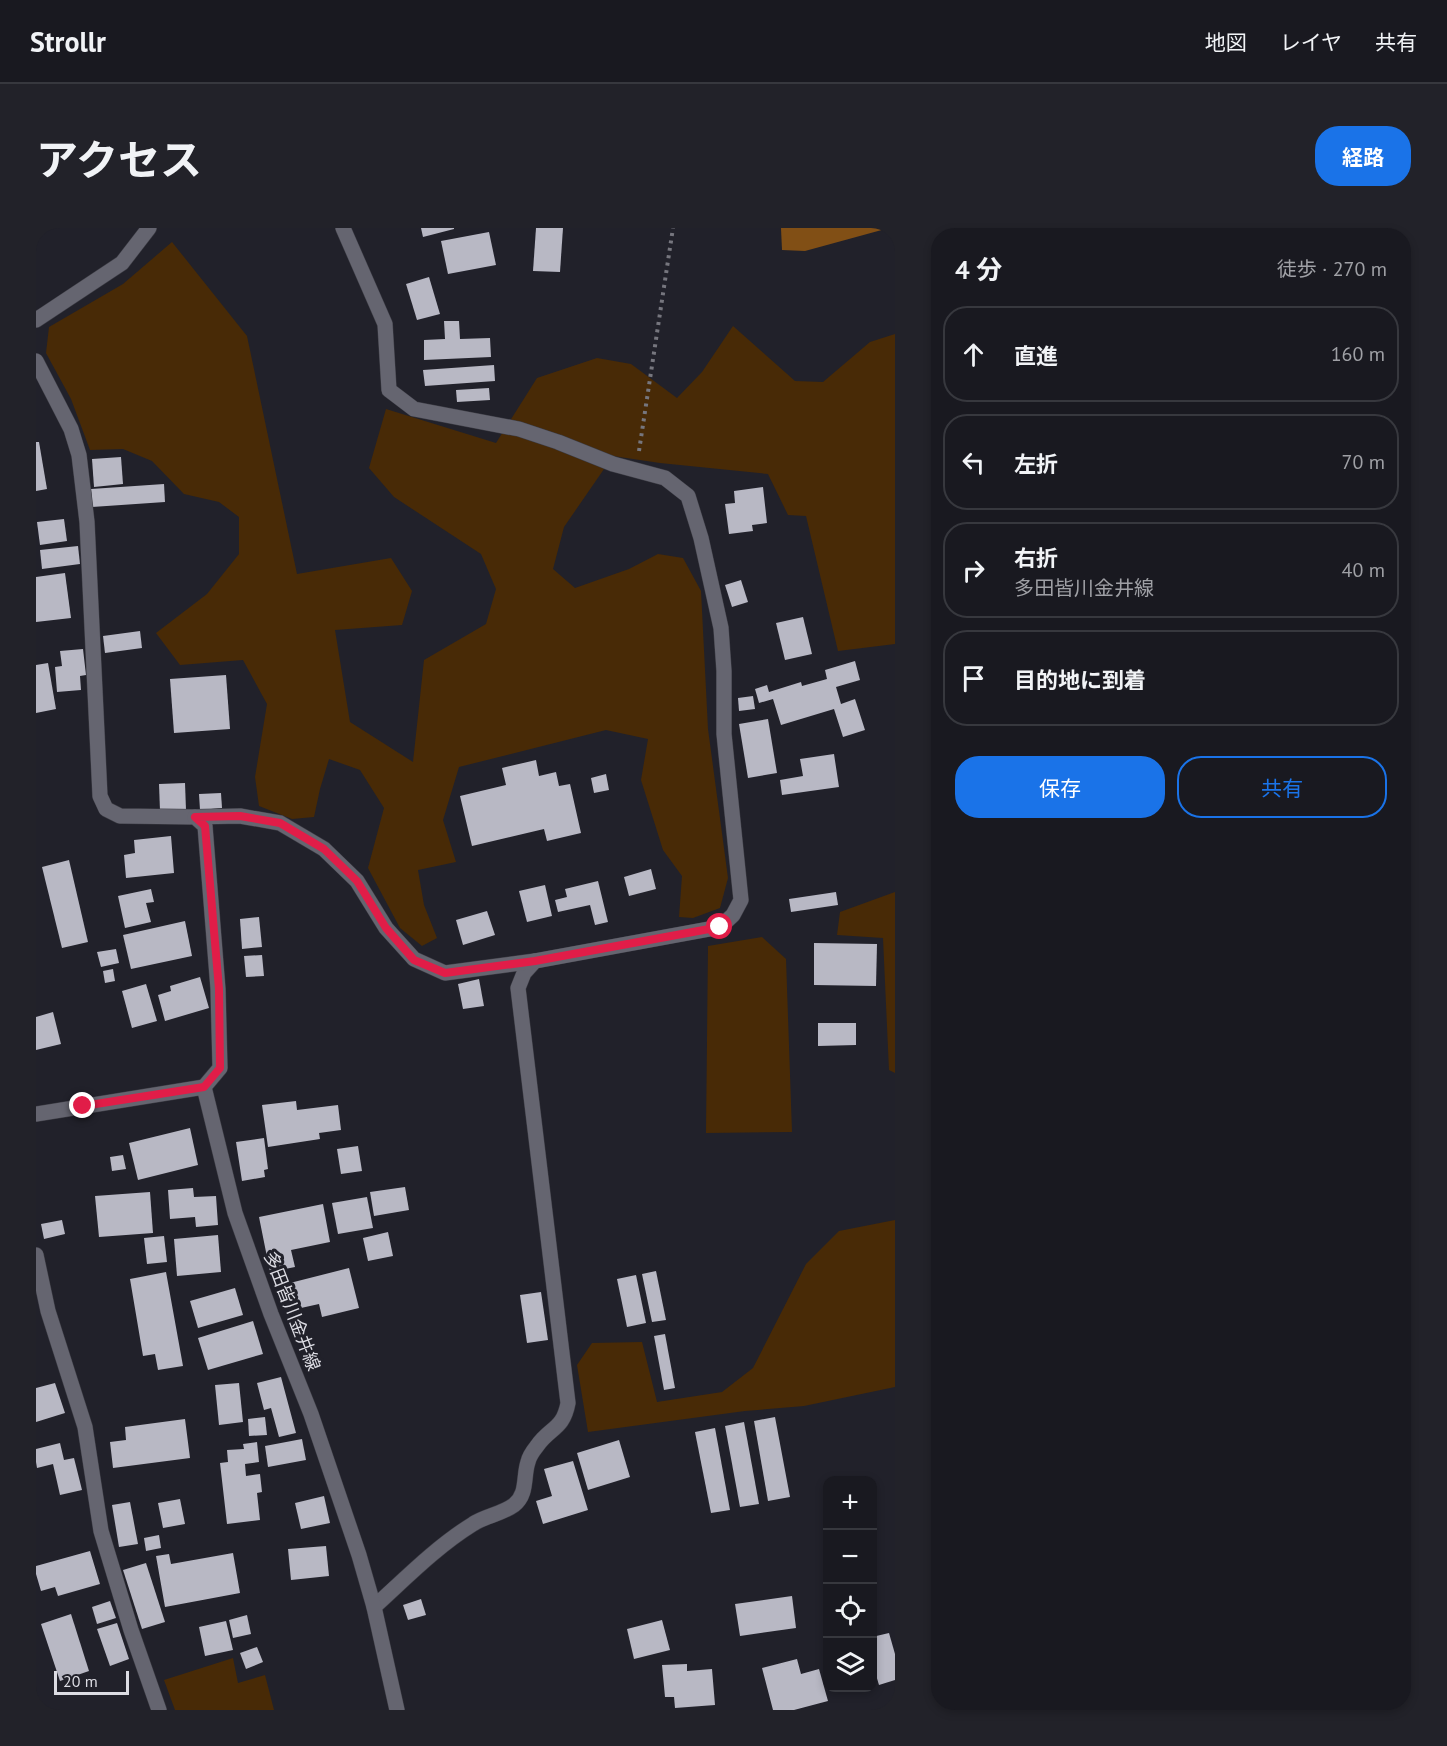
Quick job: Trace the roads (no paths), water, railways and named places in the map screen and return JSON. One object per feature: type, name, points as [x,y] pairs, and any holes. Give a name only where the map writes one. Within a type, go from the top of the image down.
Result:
[{"type":"street","points":[[36,320],[122,263],[149,228]]},
{"type":"street","points":[[36,361],[71,429],[79,455],[87,522],[100,796],[106,809],[120,816],[240,816],[280,823],[324,849],[357,881],[386,928],[414,960],[445,973],[535,961],[720,927],[733,915],[741,900],[724,734],[721,628],[701,538],[688,496],[665,478],[613,464],[519,429],[414,409],[389,390],[385,324],[343,228]]},
{"type":"street","points":[[36,1114],[204,1087],[220,1068],[219,989],[205,826],[195,817]]},
{"type":"street","points":[[374,1607],[439,1547],[474,1523],[515,1504],[526,1486],[528,1462],[533,1451],[542,1439],[561,1424],[566,1415],[568,1403],[518,988],[524,973],[535,961]]},
{"type":"street","name":"多田皆川金井線","points":[[204,1087],[235,1213],[271,1314],[311,1414],[359,1555],[374,1607],[397,1710]]},
{"type":"street","points":[[36,1256],[48,1311],[85,1427],[101,1532],[131,1630],[159,1710]]}]
